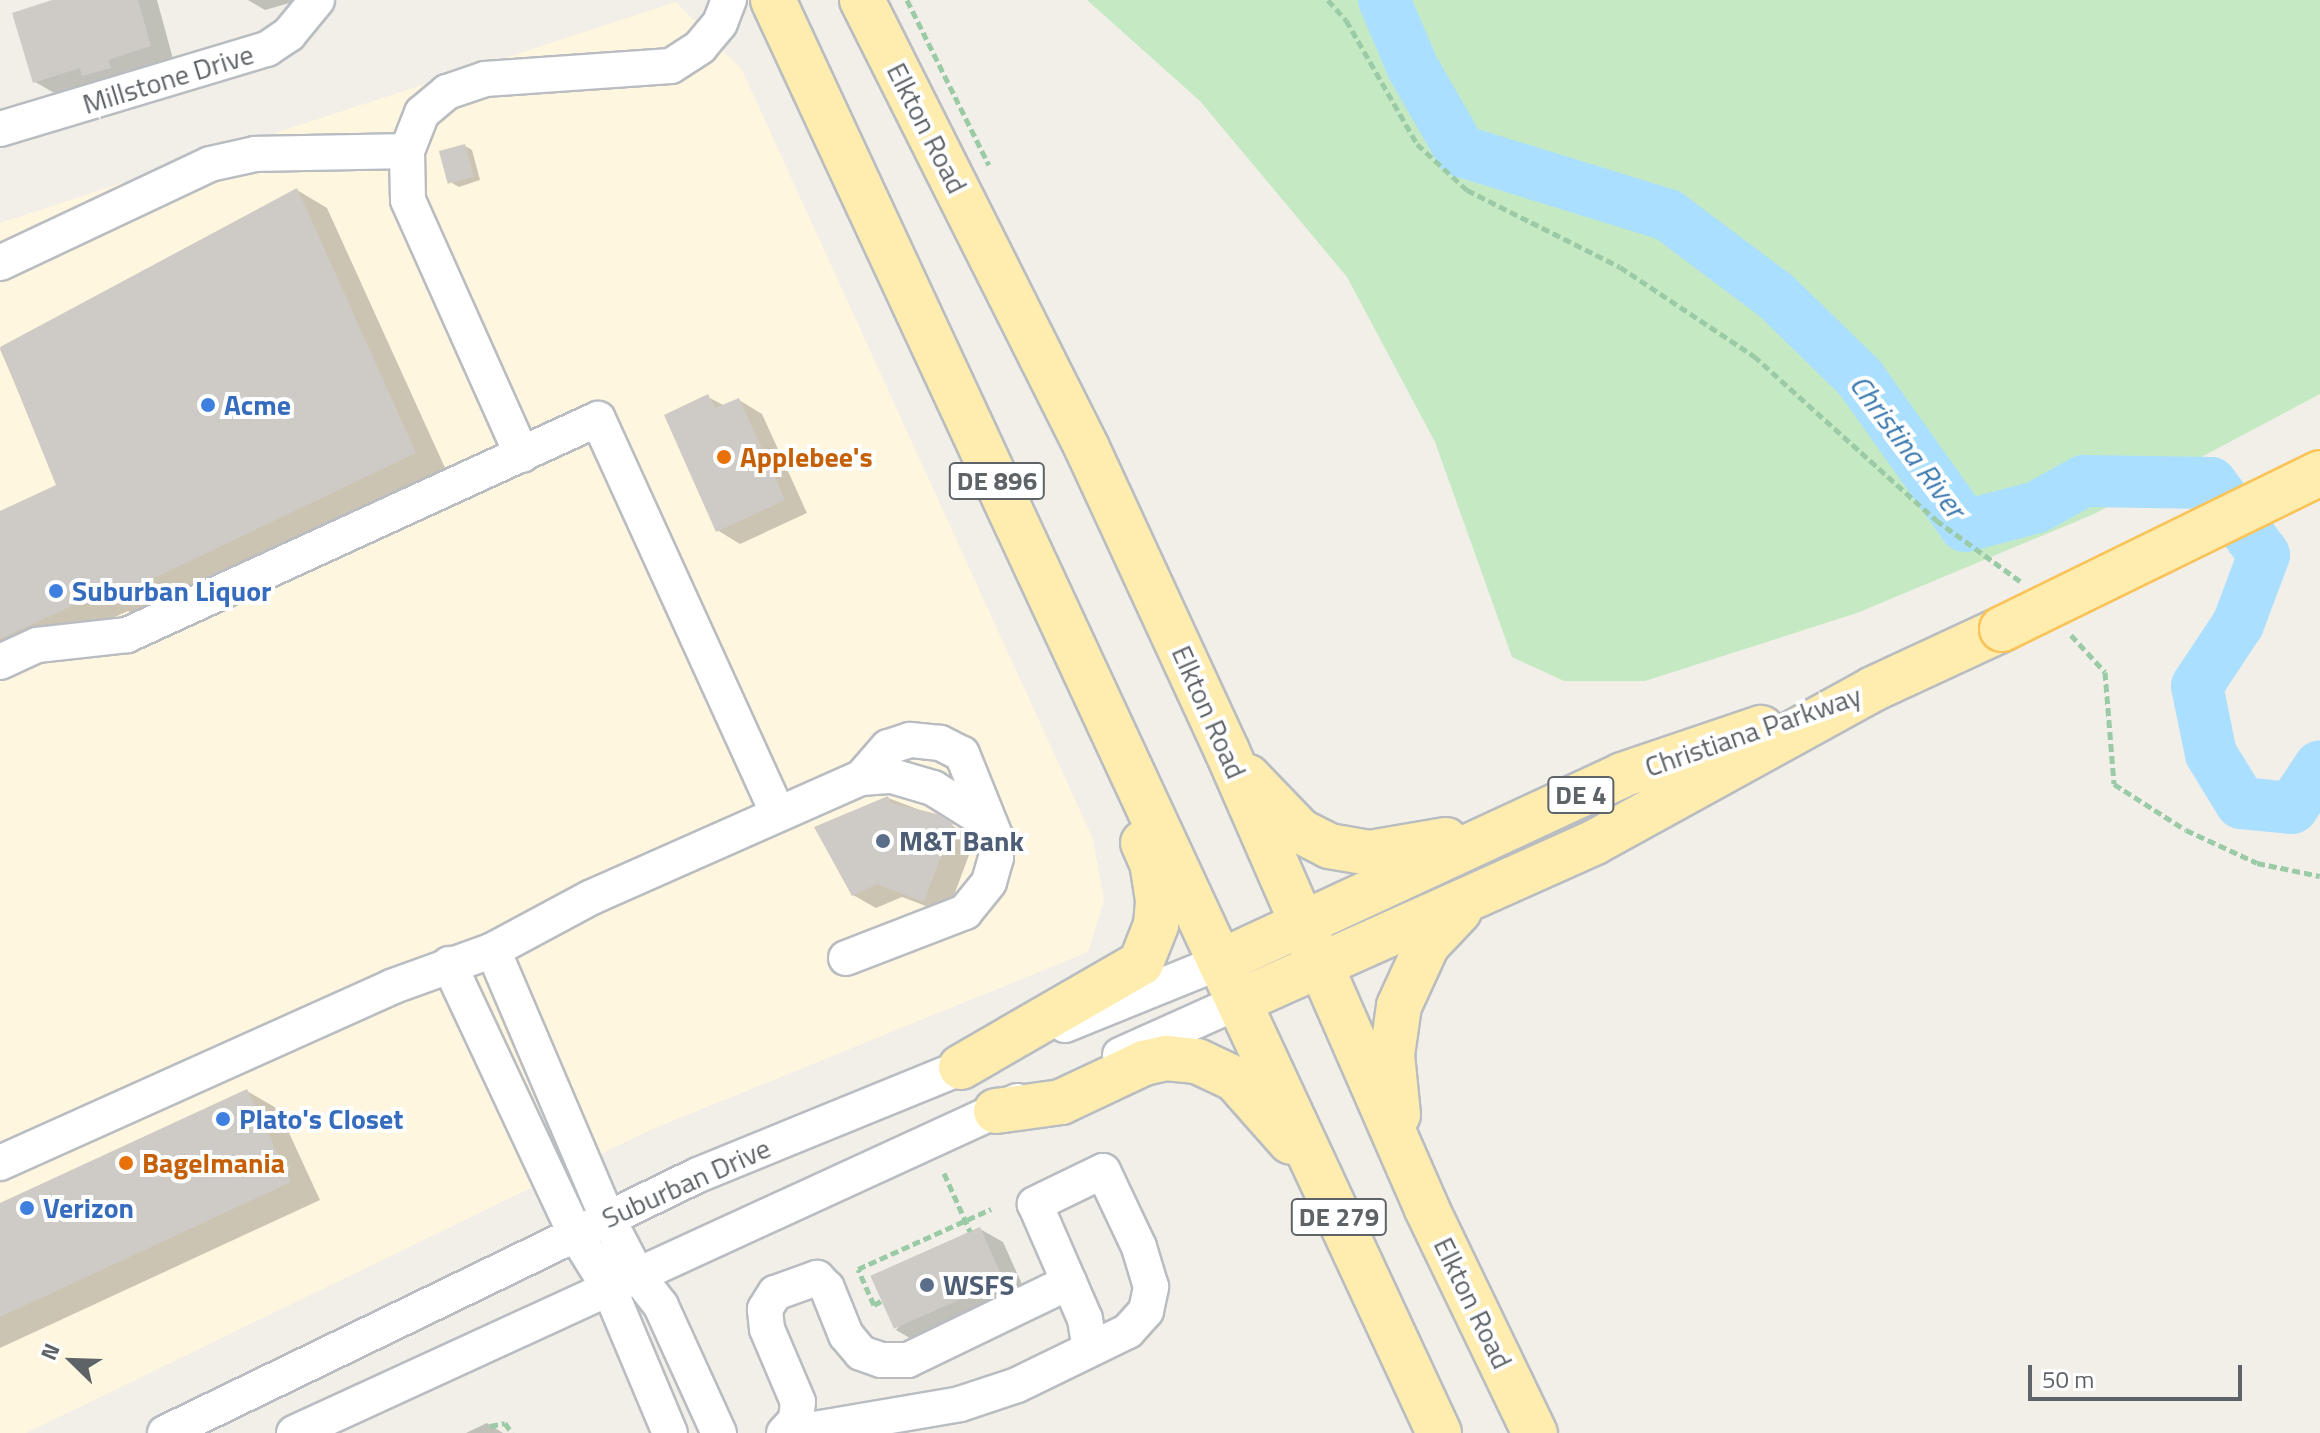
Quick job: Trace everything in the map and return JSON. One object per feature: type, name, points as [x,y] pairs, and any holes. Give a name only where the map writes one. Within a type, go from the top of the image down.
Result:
[{"type":"main road","name":"DE 896","points":[[773,0],[1240,1001]]},
{"type":"main road","name":"Elkton Road","points":[[862,0],[1087,448],[1227,751],[1318,969],[1535,1433]]},
{"type":"main road","name":"DE 4","points":[[1873,689],[2320,473]]},
{"type":"main road","points":[[961,1067],[1116,982],[1141,963],[1156,925],[1152,863],[1059,665],[1055,607]]},
{"type":"main road","name":"Christiana Parkway","points":[[1220,962],[1622,775],[1873,689]]},
{"type":"main road","name":"Christiana Parkway","points":[[1240,1001],[1318,969],[1595,842],[1873,689]]},
{"type":"main road","points":[[1227,751],[1300,831],[1347,851],[1397,851],[1537,815]]},
{"type":"main road","points":[[1401,1150],[1392,1055],[1399,1006],[1427,945],[1473,899]]},
{"type":"main road","name":"DE 279","points":[[1240,1001],[1439,1433]]},
{"type":"main road","points":[[996,1111],[1061,1102],[1144,1063],[1166,1058],[1197,1061],[1235,1079],[1319,1172]]},
{"type":"street","name":"Millstone Drive","points":[[0,129],[267,49],[289,34],[317,0]]},
{"type":"street","points":[[522,455],[408,200],[407,151],[422,113],[447,92],[485,79],[671,66],[700,47],[720,23],[729,0]]},
{"type":"street","points":[[0,263],[210,164],[255,154],[407,151]]},
{"type":"street","points":[[0,662],[37,645],[127,635],[598,419],[777,812]]},
{"type":"street","points":[[0,1163],[449,964],[493,950],[592,897],[777,812],[861,778],[888,747],[910,740],[940,743],[962,754],[989,823],[996,858],[989,882],[965,912],[846,958]]},
{"type":"street","points":[[493,950],[608,1219],[623,1282],[670,1433]]},
{"type":"street","name":"Suburban Drive","points":[[165,1433],[698,1175],[1220,962]]},
{"type":"street","points":[[449,964],[575,1233],[623,1282],[661,1306],[719,1433]]},
{"type":"street","points":[[294,1433],[1240,1001]]},
{"type":"street","points":[[791,1433],[960,1404],[1017,1385],[1128,1331],[1146,1311],[1151,1287],[1139,1247],[1103,1171],[1035,1204],[1085,1319],[1090,1349]]},
{"type":"street","points":[[784,1433],[796,1420],[798,1402],[767,1329],[765,1309],[775,1293],[817,1278],[827,1288],[846,1335],[861,1353],[881,1360],[908,1360],[1069,1282]]},
{"type":"path","points":[[1328,0],[1346,20],[1417,144],[1467,190],[1620,267],[1754,356],[1936,520],[2025,587]]},
{"type":"path","points":[[2065,629],[2105,672],[2114,784],[2186,830],[2257,863],[2320,876]]},
{"type":"path","points":[[944,1173],[970,1231]]},
{"type":"path","points":[[881,1301],[874,1305],[858,1269],[991,1209]]},
{"type":"path","points":[[490,1426],[505,1423],[512,1433]]},
{"type":"shaded area","points":[[676,2],[742,70],[1093,839],[1104,901],[1088,952],[648,1131],[26,1433],[0,1433],[0,223]]},
{"type":"green space","points":[[1087,0],[2320,0],[2320,394],[2094,514],[1857,613],[1645,681],[1564,681],[1512,657],[1435,442],[1347,277],[1200,101]]},
{"type":"building","points":[[52,0],[138,0],[151,46],[108,60],[111,68],[82,76],[80,68],[33,83],[12,13]]},
{"type":"building","points":[[465,144],[474,177],[448,184],[439,151]]},
{"type":"building","name":"Acme","points":[[297,188],[416,453],[106,601],[102,592],[0,639],[0,511],[56,485],[0,347]]},
{"type":"building","name":"Applebee's","points":[[708,394],[715,408],[739,398],[785,500],[716,532],[664,415]]},
{"type":"building","name":"M&T Bank","points":[[888,796],[891,803],[937,814],[953,824],[924,902],[877,884],[852,896],[814,827]]},
{"type":"building","points":[[247,1089],[291,1182],[0,1317],[0,1203]]},
{"type":"building","points":[[980,1227],[1004,1280],[894,1329],[870,1276]]},
{"type":"waterway","name":"Christina River","points":[[1384,0],[1413,68],[1461,151],[1668,215],[1776,296],[1860,378],[1965,526],[2037,507],[2084,481],[2211,483],[2264,555],[2238,624],[2197,686],[2211,754],[2241,803],[2292,808],[2320,766]]},
{"type":"place","name":"Acme","points":[[208,405]]},
{"type":"place","name":"Applebee's","points":[[724,457]]},
{"type":"place","name":"Suburban Liquor","points":[[56,591]]},
{"type":"place","name":"M&T Bank","points":[[883,841]]},
{"type":"place","name":"Plato's Closet","points":[[223,1119]]},
{"type":"place","name":"Bagelmania","points":[[126,1163]]},
{"type":"place","name":"Verizon","points":[[27,1208]]},
{"type":"place","name":"WSFS","points":[[927,1285]]}]
